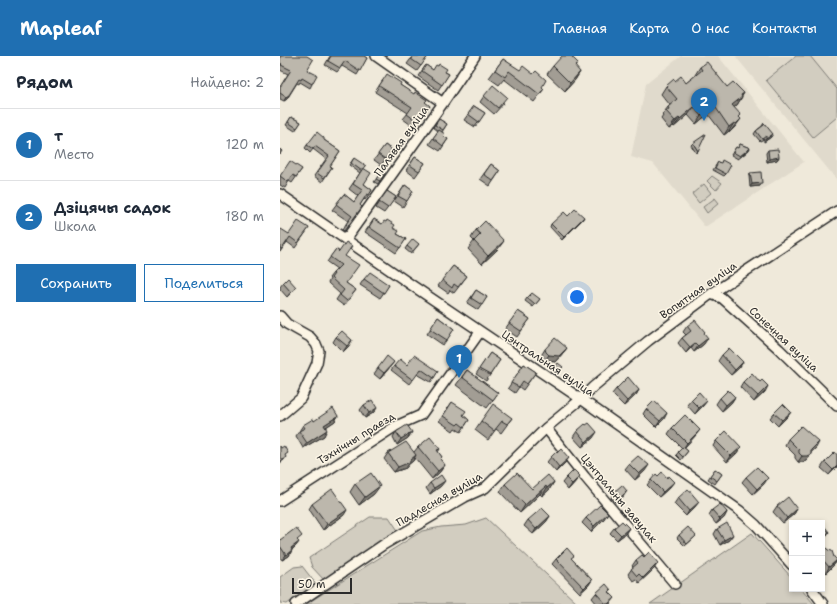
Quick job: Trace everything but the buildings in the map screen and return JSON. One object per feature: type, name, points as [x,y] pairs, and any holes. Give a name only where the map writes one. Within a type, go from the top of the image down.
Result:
[{"type":"street","points":[[376,56],[443,103]]},
{"type":"street","name":"Палявая вуліца","points":[[346,239],[475,56]]},
{"type":"street","name":"Цэнтральная вуліца","points":[[280,194],[480,332],[581,399],[740,511],[756,525],[789,561]]},
{"type":"street","name":"Вопытная вуліца","points":[[581,399],[593,386],[648,341],[711,294],[837,211]]},
{"type":"street","name":"Сонечная вуліца","points":[[711,294],[722,298],[779,349],[837,406]]},
{"type":"street","points":[[280,316],[287,324],[310,337],[316,344],[319,351],[318,363],[301,398],[280,416]]},
{"type":"street","name":"Тэхнічны праезд","points":[[280,501],[396,426],[421,415],[480,332]]},
{"type":"street","name":"Падлесная вуліца","points":[[296,604],[383,545],[465,497],[485,488],[546,428],[581,399]]},
{"type":"street","name":"Цэнтральны завулак","points":[[546,428],[675,584]]},
{"type":"street","points":[[814,592],[823,604]]},
{"type":"shaded area","points":[[681,56],[718,56],[804,162],[705,227],[653,163],[631,157],[646,84]]},
{"type":"shaded area","points":[[796,56],[810,56],[837,89],[837,117],[813,137],[766,80]]},
{"type":"shaded area","points":[[837,56],[837,180],[736,57]]},
{"type":"shaded area","points":[[712,176],[722,183],[716,190],[707,181]]},
{"type":"shaded area","points":[[704,184],[711,193],[699,203],[692,194]]},
{"type":"shaded area","points":[[715,198],[719,203],[707,213],[703,207]]},
{"type":"shaded area","points":[[370,517],[389,517],[399,532],[324,580],[312,567],[309,558]]},
{"type":"shaded area","points":[[486,518],[578,604],[306,604],[422,531],[441,527],[466,525]]},
{"type":"shaded area","points":[[752,533],[789,575],[789,592],[804,592],[814,604],[650,604]]},
{"type":"shaded area","points":[[302,566],[316,584],[287,604],[280,603],[280,577],[294,567]]},
{"type":"place","name":"Дзіцячы садок","points":[[704,121]]},
{"type":"place","name":"т","points":[[459,378]]}]
